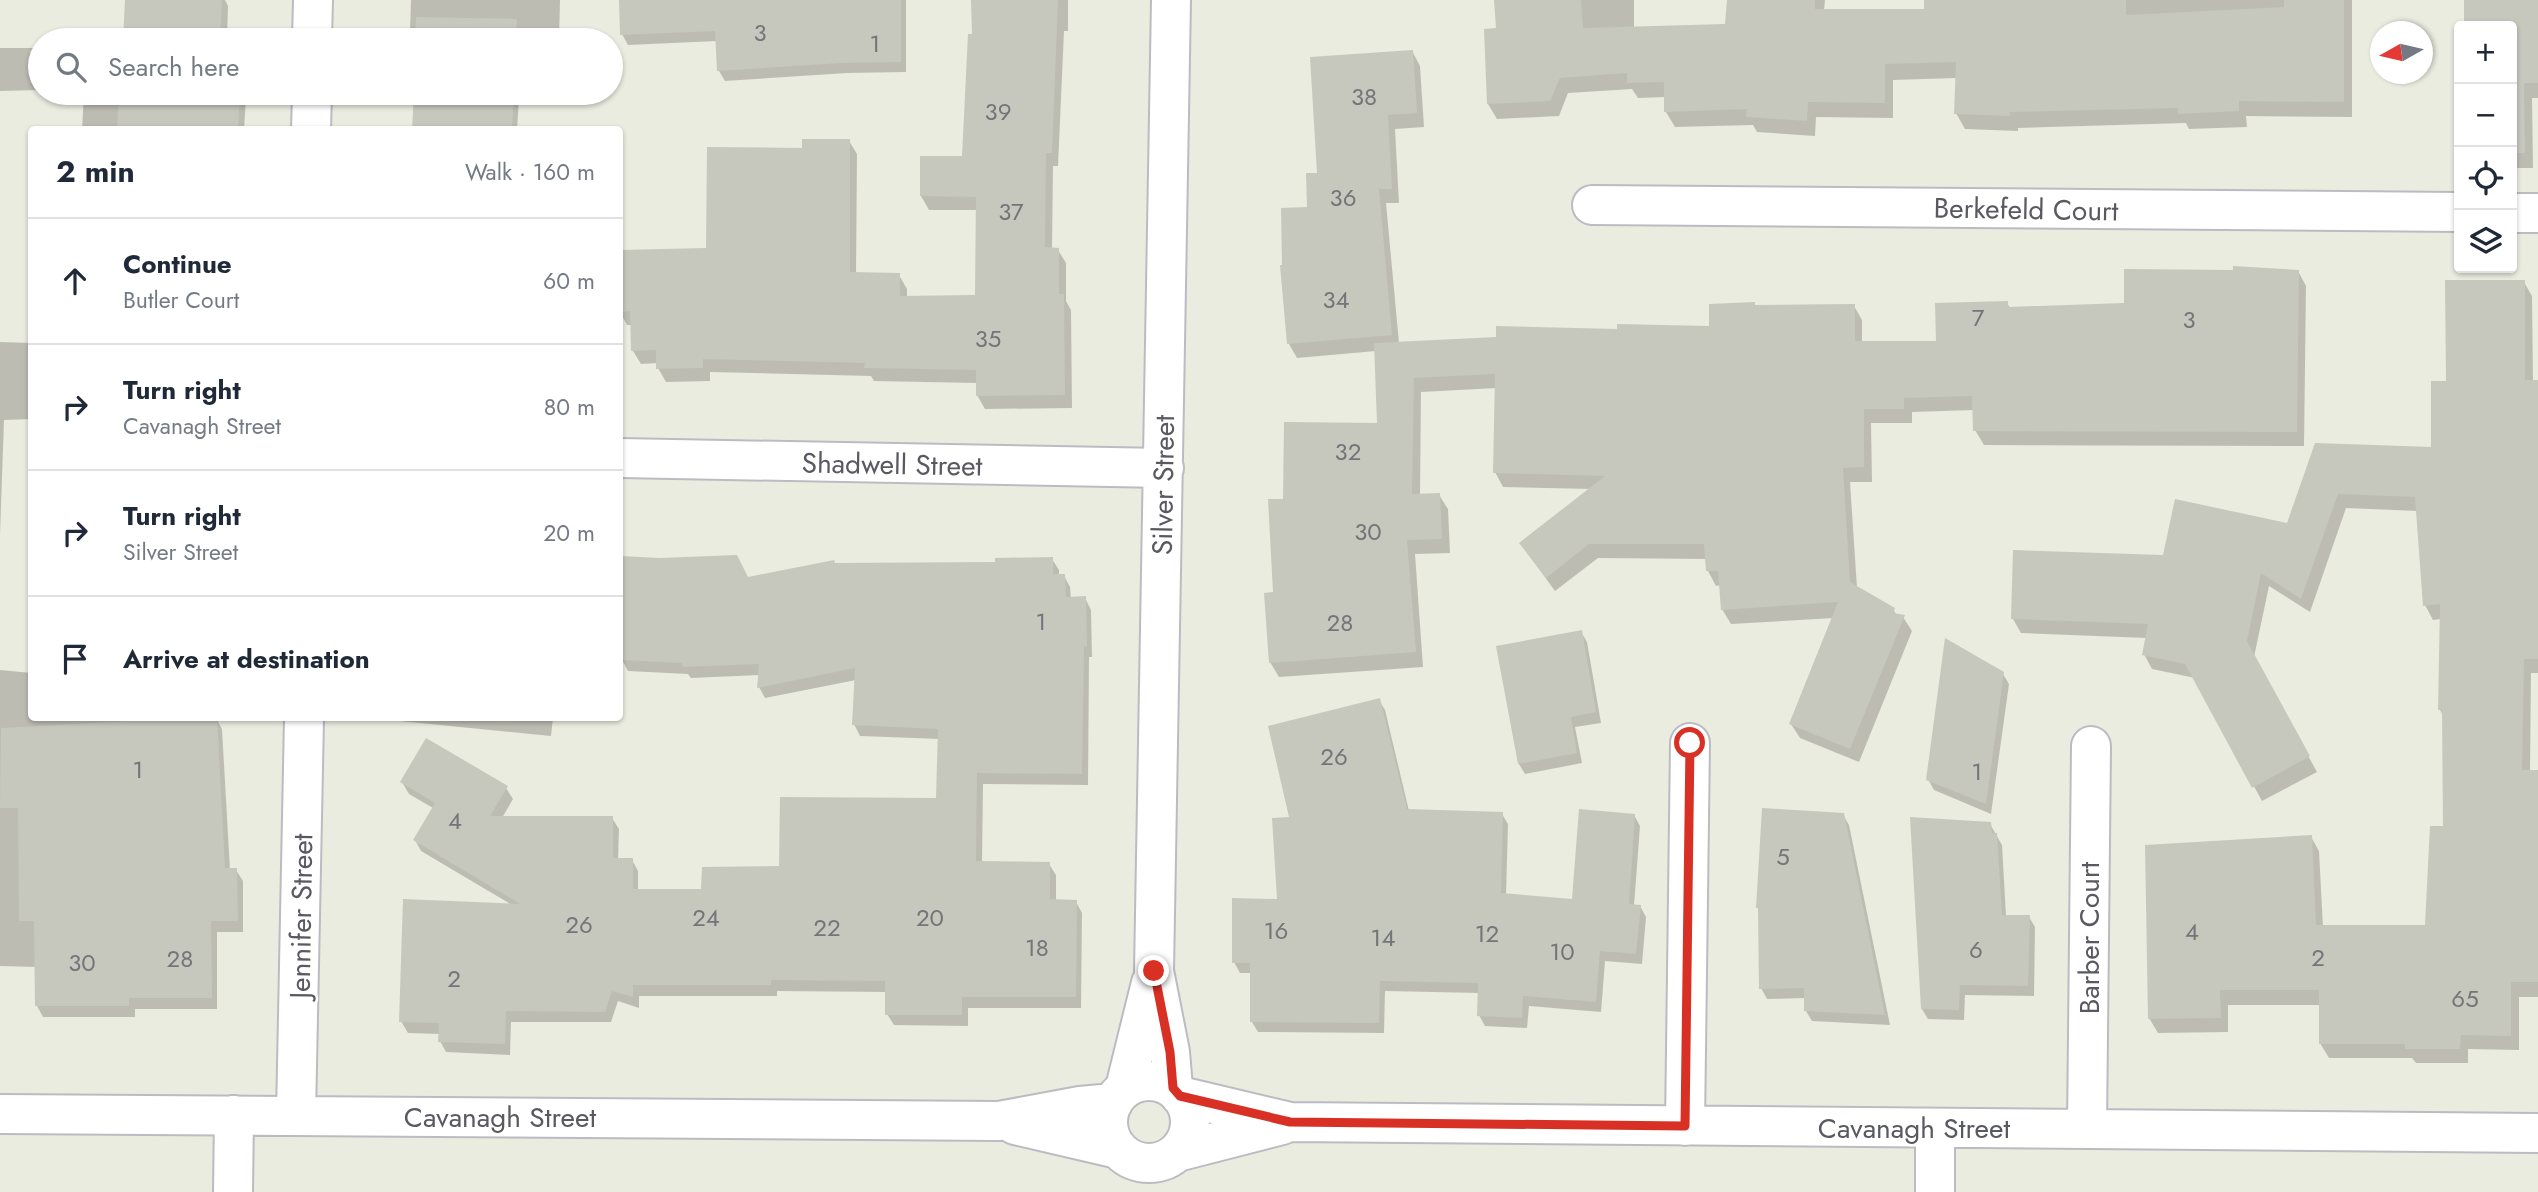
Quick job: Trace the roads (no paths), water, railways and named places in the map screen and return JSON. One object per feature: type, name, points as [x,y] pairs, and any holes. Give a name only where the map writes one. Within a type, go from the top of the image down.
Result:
[{"type":"street","points":[[312,28],[313,0]]},
{"type":"street","name":"Silver Street","points":[[1171,0],[1154,971],[1177,1092]]},
{"type":"street","points":[[311,126],[312,105]]},
{"type":"street","name":"Berkefeld Court","points":[[1592,205],[2454,212]]},
{"type":"street","points":[[2517,213],[2538,213]]},
{"type":"street","name":"Shadwell Street","points":[[623,458],[1164,468]]},
{"type":"street","name":"Jennifer Street","points":[[296,1115],[304,721]]},
{"type":"street","points":[[1685,1126],[1690,743]]},
{"type":"street","name":"Barber Court","points":[[2087,1129],[2091,746]]},
{"type":"street","name":"Silver Street","points":[[1119,1096],[1154,971]]},
{"type":"street","points":[[1149,1081],[1162,1083],[1177,1092],[1187,1106],[1190,1118],[1185,1142],[1171,1167],[1160,1162],[1135,1161],[1121,1152],[1111,1138],[1108,1127],[1108,1115],[1119,1096],[1136,1083],[1149,1081]]},
{"type":"street","name":"Cavanagh Street","points":[[1177,1092],[1290,1122],[2538,1133]]},
{"type":"street","name":"Cavanagh Street","points":[[0,1114],[999,1121],[1119,1096]]},
{"type":"street","points":[[233,1192],[234,1115]]},
{"type":"street","name":"Cavanagh Street","points":[[999,1121],[1121,1152]]},
{"type":"street","name":"Cavanagh Street","points":[[1171,1167],[1221,1139],[1290,1122]]},
{"type":"street","points":[[1935,1128],[1935,1192]]},
{"type":"street","points":[[1121,1152],[1130,1192]]}]
